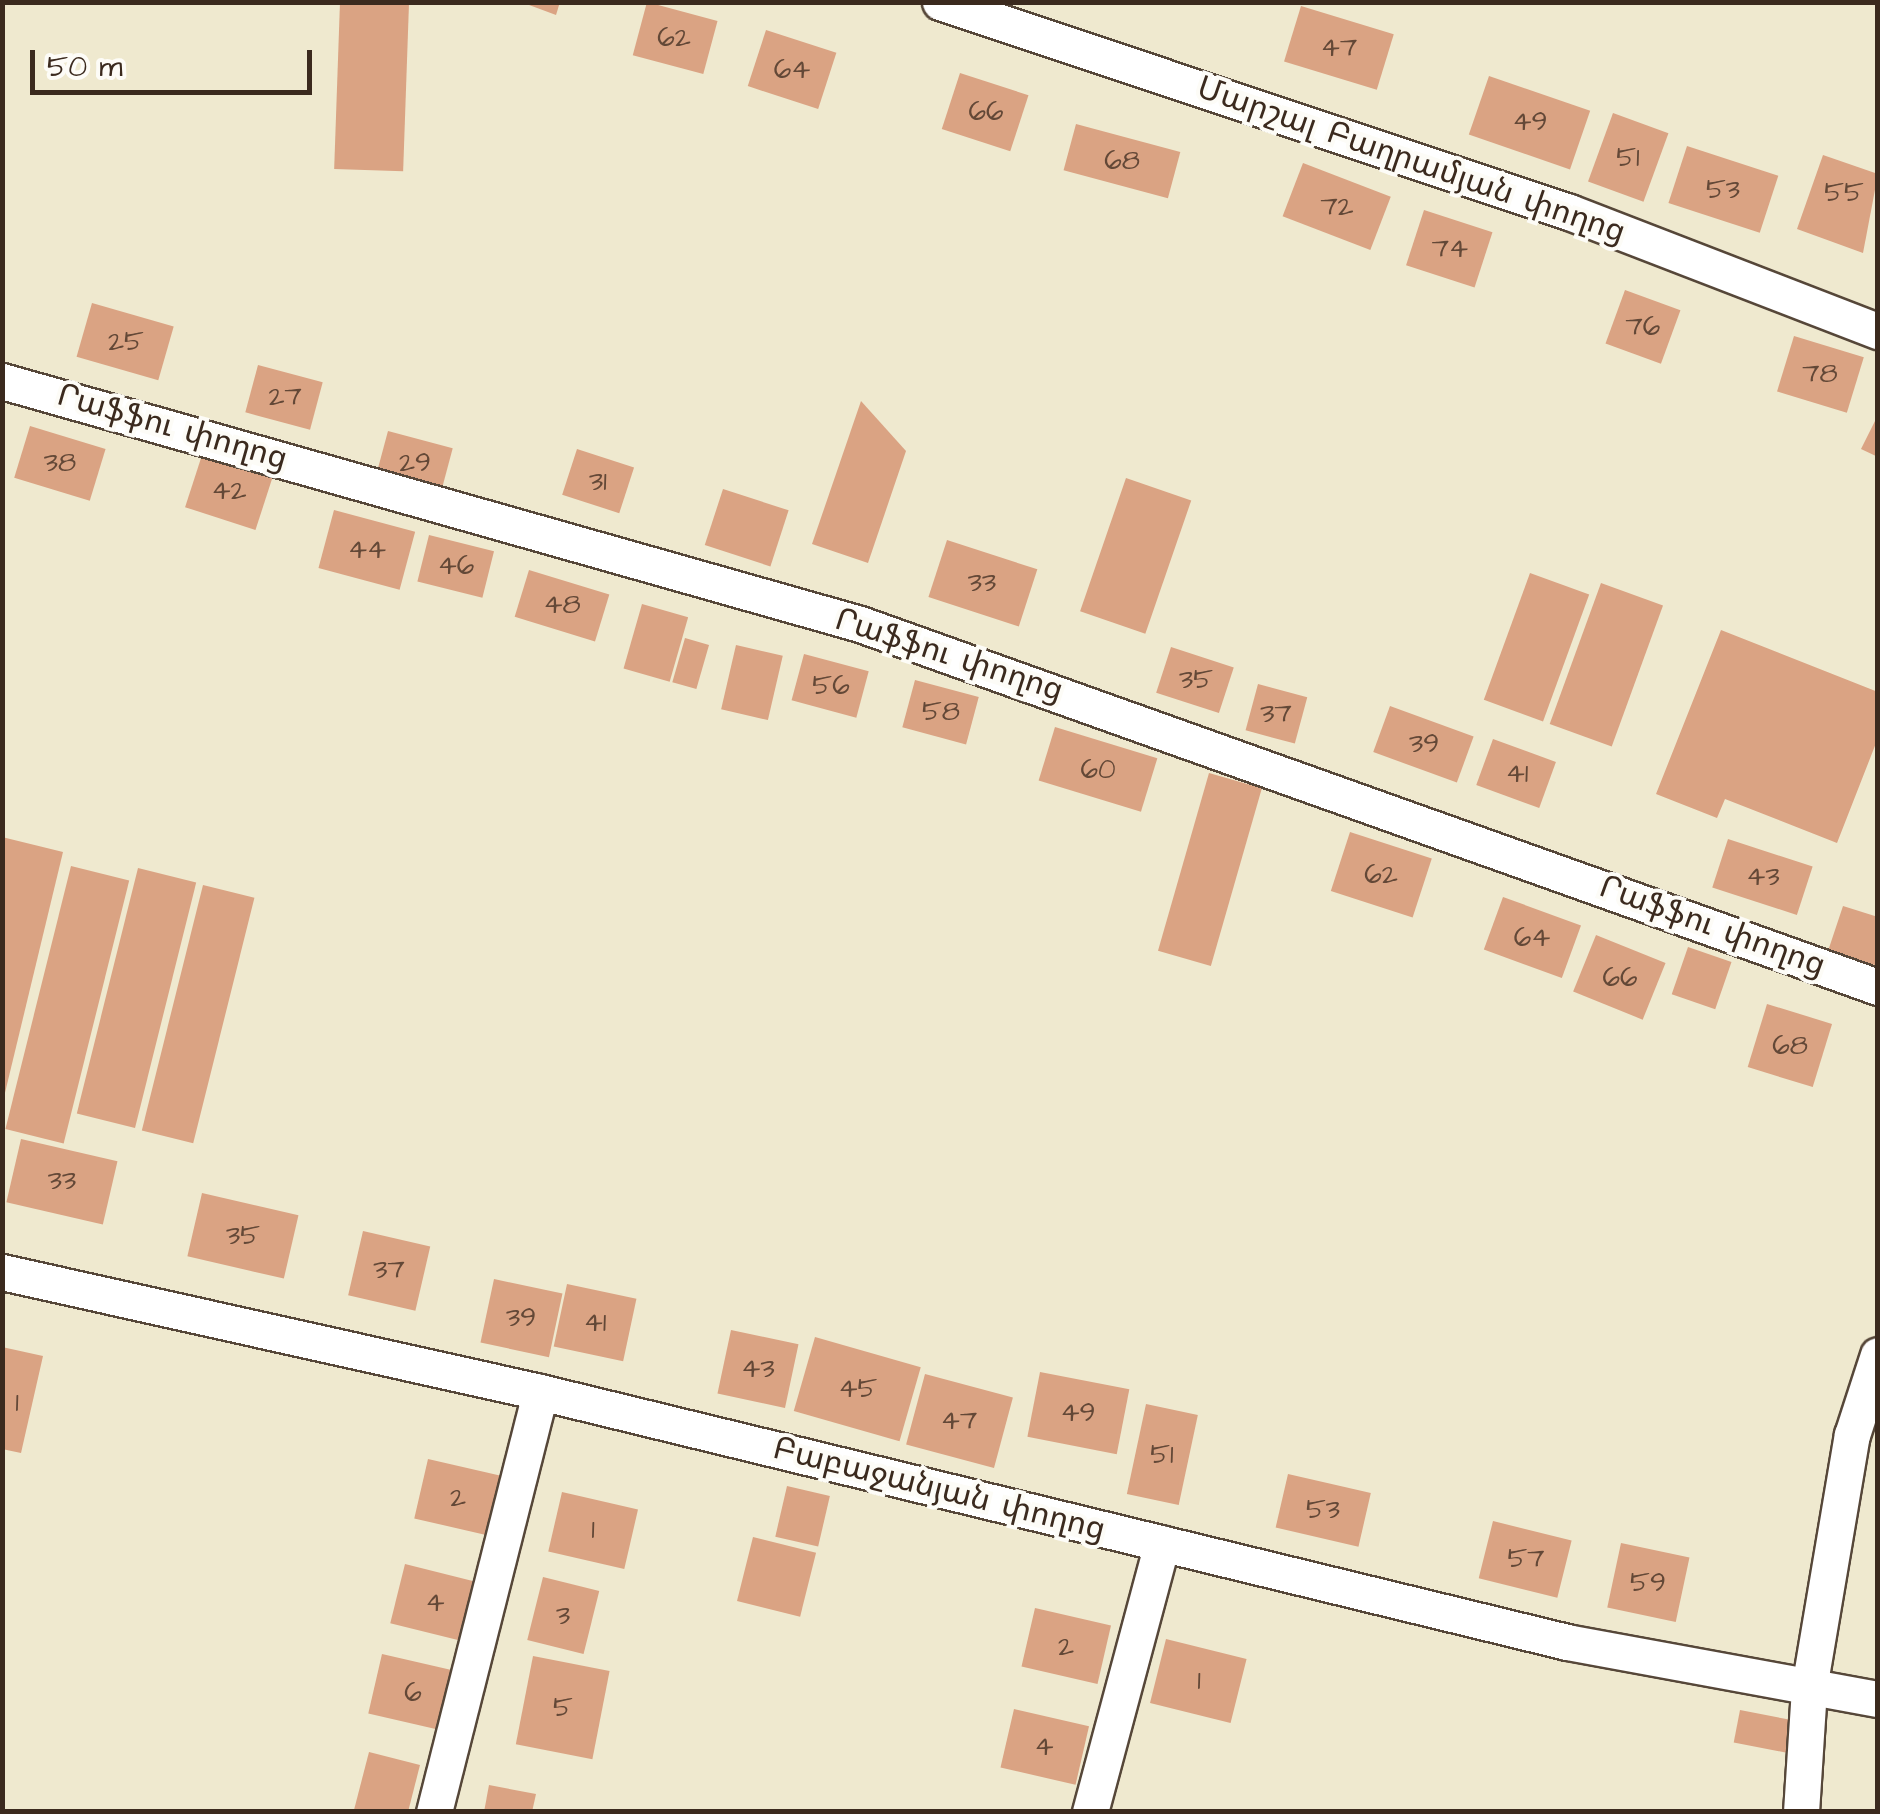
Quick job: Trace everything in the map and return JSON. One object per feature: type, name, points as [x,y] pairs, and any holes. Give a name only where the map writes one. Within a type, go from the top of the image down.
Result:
[{"type":"street","name":"Մարշալ Բաղրամյան փողոց","points":[[940,2],[1569,212],[1878,330]]},
{"type":"street","name":"Րաֆֆու փողոց","points":[[2,381],[860,624],[1878,987]]},
{"type":"street","name":"Բաբաջանյան փողոց","points":[[2,1272],[540,1392],[1567,1642],[1878,1699]]},
{"type":"street","points":[[1801,1812],[1809,1688],[1852,1434],[1878,1355]]},
{"type":"street","points":[[434,1812],[540,1392]]},
{"type":"street","points":[[1090,1812],[1162,1544]]},
{"type":"building","points":[[340,2],[409,4],[403,171],[334,169]]},
{"type":"building","points":[[521,2],[560,2],[556,15]]},
{"type":"building","points":[[647,2],[718,21],[703,74],[633,55]]},
{"type":"building","points":[[1301,6],[1394,34],[1377,90],[1284,61]]},
{"type":"building","points":[[766,30],[836,53],[818,109],[748,86]]},
{"type":"building","points":[[960,73],[1028,95],[1010,151],[942,129]]},
{"type":"building","points":[[1489,76],[1590,111],[1570,169],[1469,135]]},
{"type":"building","points":[[1613,113],[1668,133],[1643,202],[1588,182]]},
{"type":"building","points":[[1076,124],[1180,152],[1168,198],[1064,170]]},
{"type":"building","points":[[1687,146],[1778,176],[1760,233],[1668,203]]},
{"type":"building","points":[[1823,155],[1878,174],[1863,253],[1797,229]]},
{"type":"building","points":[[1303,163],[1391,197],[1370,250],[1283,216]]},
{"type":"building","points":[[1424,210],[1492,232],[1475,287],[1406,265]]},
{"type":"building","points":[[1625,290],[1680,310],[1661,364],[1606,344]]},
{"type":"building","points":[[92,303],[174,326],[158,380],[77,357]]},
{"type":"building","points":[[1794,336],[1864,357],[1847,413],[1777,391]]},
{"type":"building","points":[[258,365],[323,382],[310,430],[245,412]]},
{"type":"building","points":[[861,401],[906,451],[868,563],[812,544]]},
{"type":"building","points":[[1878,415],[1878,457],[1861,449]]},
{"type":"building","points":[[30,426],[106,449],[90,501],[14,478]]},
{"type":"building","points":[[388,431],[453,448],[440,495],[376,477]]},
{"type":"building","points":[[577,449],[634,468],[619,513],[562,495]]},
{"type":"building","points":[[203,452],[273,475],[255,530],[185,507]]},
{"type":"building","points":[[1126,478],[1191,500],[1145,634],[1080,611]]},
{"type":"building","points":[[723,489],[789,510],[770,566],[705,545]]},
{"type":"building","points":[[334,510],[415,532],[400,590],[318,568]]},
{"type":"building","points":[[429,535],[494,551],[482,598],[417,582]]},
{"type":"building","points":[[947,540],[1037,569],[1019,626],[928,597]]},
{"type":"building","points":[[529,570],[609,595],[595,641],[515,617]]},
{"type":"building","points":[[1530,573],[1589,595],[1543,721],[1484,700]]},
{"type":"building","points":[[1601,583],[1663,606],[1612,747],[1550,724]]},
{"type":"building","points":[[642,604],[688,617],[670,682],[624,668]]},
{"type":"building","points":[[1721,630],[1878,692],[1878,738],[1837,843],[1725,799],[1717,818],[1656,794]]},
{"type":"building","points":[[685,638],[709,645],[696,689],[672,682]]},
{"type":"building","points":[[736,645],[783,656],[768,720],[721,709]]},
{"type":"building","points":[[1171,647],[1234,667],[1219,713],[1156,693]]},
{"type":"building","points":[[804,654],[869,671],[856,718],[792,700]]},
{"type":"building","points":[[915,680],[979,697],[966,744],[902,727]]},
{"type":"building","points":[[1258,684],[1307,697],[1295,744],[1246,730]]},
{"type":"building","points":[[1390,706],[1474,736],[1457,782],[1373,752]]},
{"type":"building","points":[[1055,727],[1157,758],[1141,812],[1039,781]]},
{"type":"building","points":[[1493,739],[1556,762],[1539,808],[1476,785]]},
{"type":"building","points":[[1209,773],[1262,788],[1211,966],[1158,951]]},
{"type":"building","points":[[1350,832],[1432,859],[1413,918],[1331,891]]},
{"type":"building","points":[[2,837],[63,852],[4,1097],[2,1096]]},
{"type":"building","points":[[1728,839],[1813,867],[1797,915],[1712,888]]},
{"type":"building","points":[[71,866],[129,881],[64,1143],[5,1129]]},
{"type":"building","points":[[138,868],[196,883],[135,1128],[77,1113]]},
{"type":"building","points":[[203,885],[254,898],[193,1143],[142,1130]]},
{"type":"building","points":[[1503,897],[1581,925],[1562,978],[1484,950]]},
{"type":"building","points":[[1843,906],[1878,917],[1878,966],[1828,951]]},
{"type":"building","points":[[1596,935],[1666,963],[1643,1020],[1573,992]]},
{"type":"building","points":[[1688,947],[1731,962],[1715,1009],[1672,994]]},
{"type":"building","points":[[1767,1004],[1832,1024],[1813,1087],[1748,1067]]},
{"type":"building","points":[[21,1139],[117,1161],[103,1225],[6,1202]]},
{"type":"building","points":[[202,1193],[298,1215],[284,1279],[187,1256]]},
{"type":"building","points":[[363,1231],[430,1247],[415,1311],[348,1295]]},
{"type":"building","points":[[494,1279],[562,1294],[549,1357],[480,1343]]},
{"type":"building","points":[[567,1284],[636,1299],[623,1361],[554,1347]]},
{"type":"building","points":[[731,1330],[798,1344],[785,1408],[717,1394]]},
{"type":"building","points":[[815,1337],[921,1367],[900,1441],[794,1411]]},
{"type":"building","points":[[2,1347],[43,1356],[21,1453],[2,1449]]},
{"type":"building","points":[[1040,1372],[1129,1389],[1117,1454],[1027,1437]]},
{"type":"building","points":[[925,1374],[1013,1398],[994,1468],[906,1445]]},
{"type":"building","points":[[1146,1404],[1198,1415],[1179,1505],[1127,1494]]},
{"type":"building","points":[[428,1459],[503,1476],[489,1536],[414,1518]]},
{"type":"building","points":[[1288,1474],[1371,1493],[1358,1547],[1276,1528]]},
{"type":"building","points":[[787,1486],[830,1496],[818,1547],[775,1537]]},
{"type":"building","points":[[562,1492],[638,1510],[624,1569],[548,1551]]},
{"type":"building","points":[[1493,1521],[1572,1541],[1557,1598],[1479,1578]]},
{"type":"building","points":[[753,1537],[816,1553],[800,1617],[737,1601]]},
{"type":"building","points":[[1621,1543],[1689,1558],[1676,1622],[1607,1608]]},
{"type":"building","points":[[405,1564],[480,1583],[465,1642],[390,1623]]},
{"type":"building","points":[[543,1577],[599,1591],[584,1654],[527,1640]]},
{"type":"building","points":[[1035,1608],[1111,1626],[1098,1684],[1022,1666]]},
{"type":"building","points":[[1166,1639],[1247,1659],[1231,1723],[1150,1703]]},
{"type":"building","points":[[382,1654],[458,1672],[444,1731],[368,1713]]},
{"type":"building","points":[[533,1656],[610,1671],[592,1759],[516,1744]]},
{"type":"building","points":[[1014,1709],[1089,1726],[1076,1785],[1001,1767]]},
{"type":"building","points":[[1740,1710],[1793,1720],[1787,1753],[1734,1742]]},
{"type":"building","points":[[369,1752],[420,1765],[408,1812],[354,1810]]},
{"type":"building","points":[[489,1785],[536,1794],[532,1812],[484,1812]]}]
